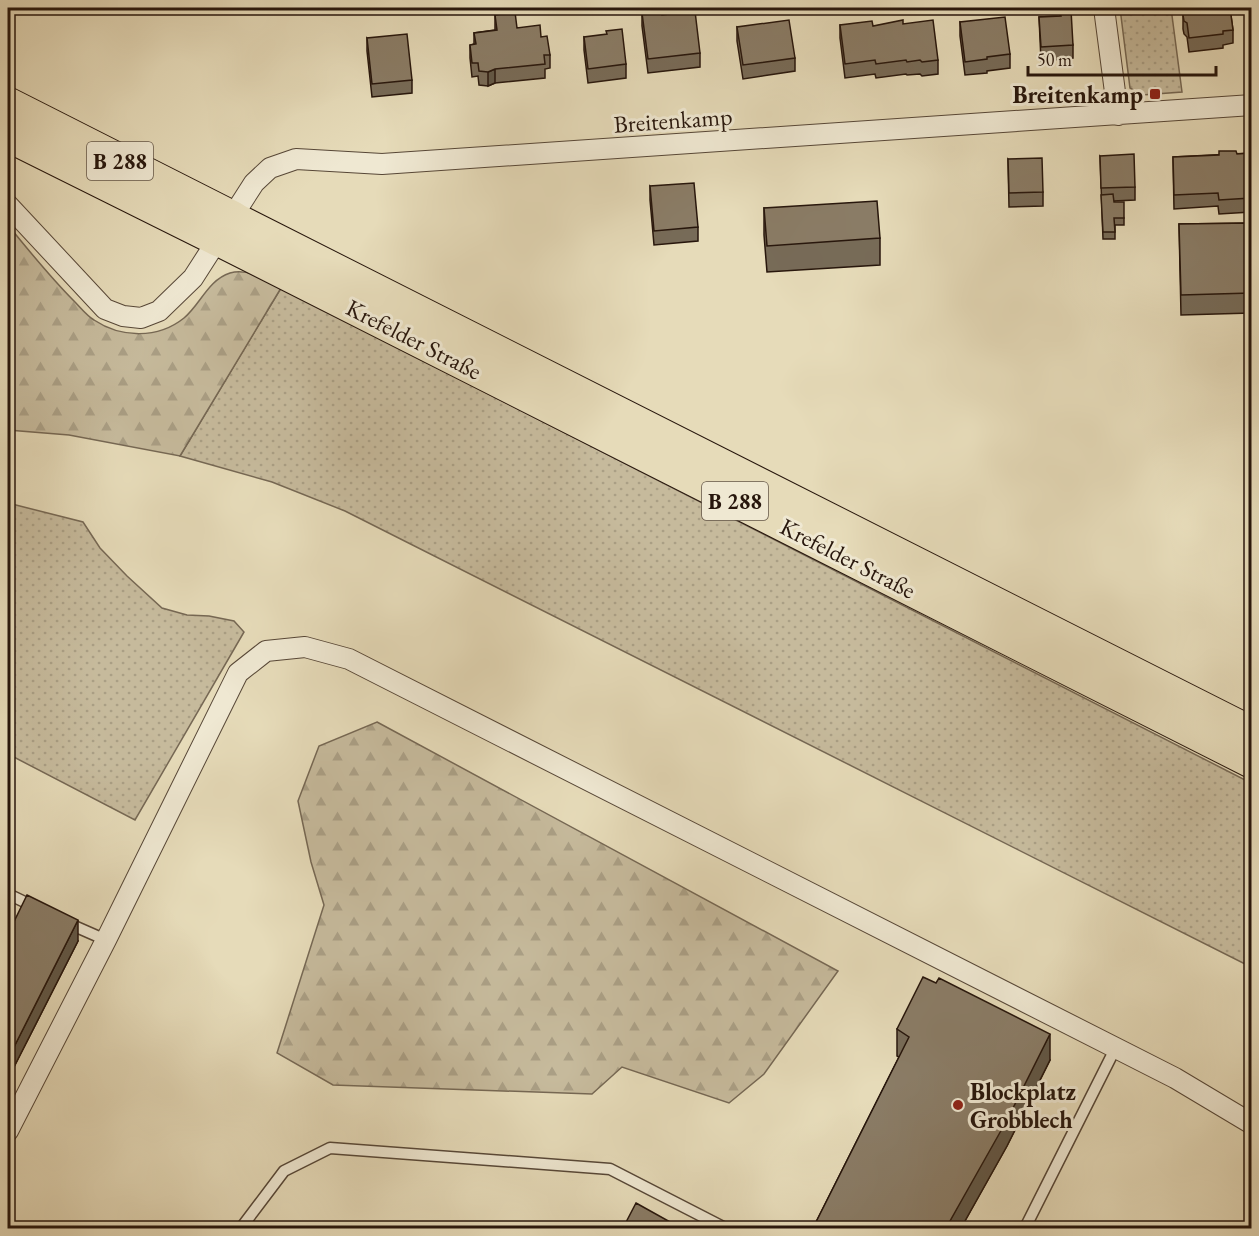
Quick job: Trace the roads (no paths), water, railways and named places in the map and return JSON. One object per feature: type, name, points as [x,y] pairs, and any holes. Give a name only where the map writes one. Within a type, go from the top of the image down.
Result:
[{"type":"highway","name":"Krefelder Straße","points":[[8,104],[226,229]]},
{"type":"highway","name":"Krefelder Straße","points":[[8,135],[226,229]]},
{"type":"main road","name":"Krefelder Straße","points":[[226,229],[1251,733]]},
{"type":"main road","name":"Krefelder Straße","points":[[226,229],[1251,762]]},
{"type":"street","points":[[1104,8],[1118,115]]},
{"type":"street","name":"Breitenkamp","points":[[8,205],[105,309],[123,316],[141,318],[159,312],[193,278],[253,185],[270,168],[296,159],[382,164],[1251,105]]},
{"type":"street","points":[[8,1131],[106,940],[238,673],[266,651],[305,647],[349,659],[1116,1047],[1175,1078],[1251,1124]]},
{"type":"lane","points":[[8,894],[106,940]]},
{"type":"lane","points":[[1025,1228],[1116,1047]]},
{"type":"lane","points":[[241,1228],[284,1172],[330,1148],[610,1169],[725,1228]]},
{"type":"place","name":"Breitenkamp","points":[[1155,94]]},
{"type":"place","name":"Blockplatz Grobblech","points":[[958,1105]]}]
